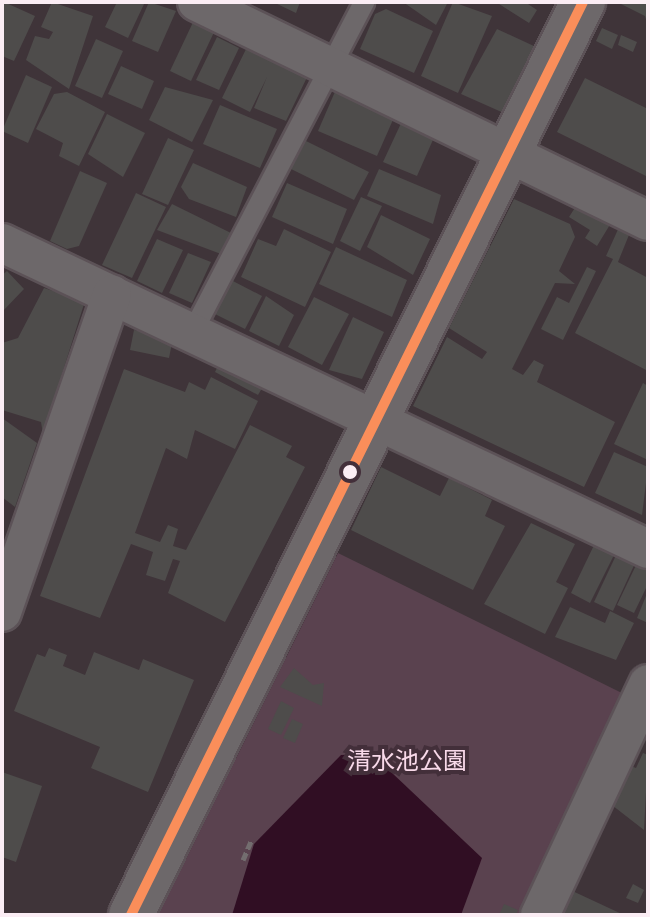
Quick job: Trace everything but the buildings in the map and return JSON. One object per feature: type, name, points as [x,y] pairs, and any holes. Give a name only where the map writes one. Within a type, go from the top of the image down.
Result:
[{"type":"street","points":[[197,2],[648,221]]},
{"type":"street","points":[[131,915],[583,2]]},
{"type":"street","points":[[8,252],[112,295],[648,549]]},
{"type":"street","points":[[2,612],[112,295]]},
{"type":"street","points":[[540,915],[648,684]]},
{"type":"lane","points":[[192,333],[333,67],[364,2]]},
{"type":"path","points":[[243,860],[251,841]]},
{"type":"green space","name":"清水池公園","points":[[338,553],[632,698],[532,915],[158,915]]},
{"type":"shaded area","points":[[372,754],[482,858],[461,915],[232,915],[254,844],[341,755]]},
{"type":"transit line","points":[[131,915],[583,2]]}]
